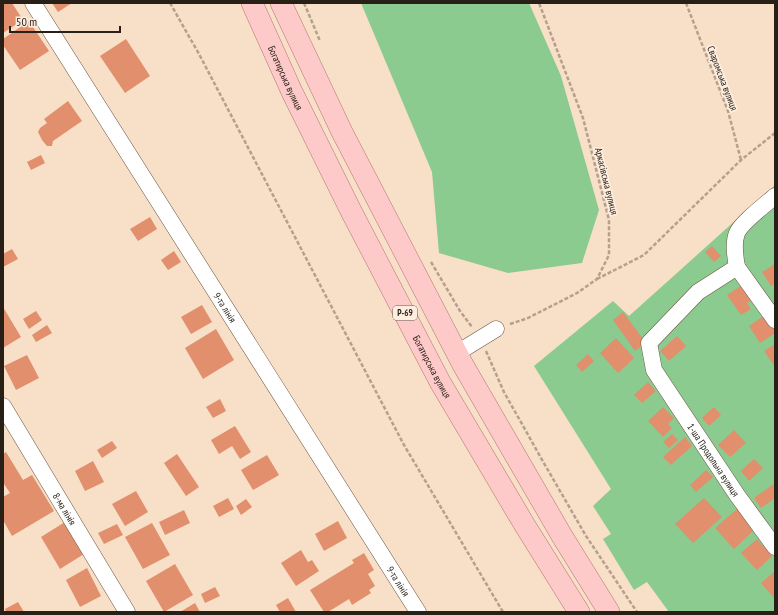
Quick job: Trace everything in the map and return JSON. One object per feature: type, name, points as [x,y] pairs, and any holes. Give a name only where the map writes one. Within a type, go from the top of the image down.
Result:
[{"type":"main road","name":"Богатирська вулиця","points":[[252,3],[292,92],[351,211],[440,382],[524,524],[579,612]]},
{"type":"main road","name":"Р-69","points":[[281,3],[342,132],[457,353],[558,529],[609,612]]},
{"type":"street","name":"9-та лінія","points":[[33,3],[418,612]]},
{"type":"street","points":[[775,196],[744,224],[737,233],[735,250],[736,267],[775,320]]},
{"type":"street","name":"1-ша Продольна вулиця","points":[[736,267],[698,292],[649,343],[654,370],[737,495],[775,548]]},
{"type":"street","points":[[457,353],[496,329]]},
{"type":"street","name":"8-ма лінія","points":[[3,406],[127,612]]},
{"type":"path","points":[[170,3],[199,54],[404,445],[503,612]]},
{"type":"path","points":[[304,3],[322,47]]},
{"type":"path","name":"Аркасівська вулиця","points":[[496,329],[528,318],[577,293],[597,279],[609,255],[609,220],[583,118],[539,3]]},
{"type":"path","name":"Сваромська вулиця","points":[[686,3],[728,111],[741,160]]},
{"type":"path","points":[[597,279],[644,255],[741,160],[775,133]]},
{"type":"path","points":[[429,259],[460,311],[482,338],[487,354],[504,392],[541,458],[586,536],[637,612]]},
{"type":"green space","points":[[361,3],[529,3],[561,76],[599,210],[582,263],[508,273],[439,253],[432,172]]},
{"type":"green space","points":[[775,185],[775,612],[669,612],[647,582],[634,590],[603,539],[611,534],[593,506],[611,489],[534,366],[613,301],[629,316]]},
{"type":"building","points":[[3,3],[12,3],[23,20],[3,33]]},
{"type":"building","points":[[52,3],[72,3],[58,12]]},
{"type":"building","points":[[29,21],[49,51],[20,70],[3,45],[3,39]]},
{"type":"building","points":[[126,39],[150,76],[125,93],[100,56]]},
{"type":"building","points":[[68,101],[82,121],[53,141],[52,146],[47,146],[38,132],[40,128],[47,123],[44,119]]},
{"type":"building","points":[[41,155],[45,163],[31,170],[27,162]]},
{"type":"building","points":[[150,217],[157,229],[138,241],[130,229]]},
{"type":"building","points":[[712,246],[721,256],[714,262],[705,252]]},
{"type":"building","points":[[12,249],[18,259],[3,267],[3,254]]},
{"type":"building","points":[[174,251],[181,262],[168,270],[161,260]]},
{"type":"building","points":[[775,264],[775,283],[771,286],[762,272]]},
{"type":"building","points":[[745,283],[755,298],[747,303],[751,309],[741,315],[727,295]]},
{"type":"building","points":[[202,305],[212,322],[191,334],[181,317]]},
{"type":"building","points":[[3,307],[21,337],[3,348]]},
{"type":"building","points":[[36,311],[42,320],[29,329],[23,319]]},
{"type":"building","points":[[623,312],[646,343],[635,351],[613,320]]},
{"type":"building","points":[[765,315],[775,330],[775,333],[760,343],[749,326]]},
{"type":"building","points":[[47,325],[52,333],[36,342],[32,335]]},
{"type":"building","points":[[216,329],[234,360],[203,379],[185,348]]},
{"type":"building","points":[[677,336],[686,346],[669,361],[660,351]]},
{"type":"building","points":[[616,338],[634,358],[618,373],[600,353]]},
{"type":"building","points":[[775,344],[775,367],[764,351]]},
{"type":"building","points":[[588,354],[594,361],[582,372],[576,365]]},
{"type":"building","points":[[27,355],[39,378],[16,390],[4,366]]},
{"type":"building","points":[[648,382],[656,391],[642,403],[634,395]]},
{"type":"building","points":[[220,399],[226,411],[213,418],[206,407]]},
{"type":"building","points":[[663,407],[674,418],[668,424],[672,428],[663,437],[648,421]]},
{"type":"building","points":[[714,407],[721,415],[709,426],[702,418]]},
{"type":"building","points":[[235,426],[251,452],[240,459],[232,446],[219,454],[211,440]]},
{"type":"building","points":[[734,430],[746,443],[730,457],[718,445]]},
{"type":"building","points":[[672,434],[678,440],[669,448],[663,442]]},
{"type":"building","points":[[685,437],[692,446],[671,465],[663,457]]},
{"type":"building","points":[[112,441],[117,448],[102,458],[97,450]]},
{"type":"building","points":[[6,452],[23,480],[32,475],[54,511],[12,536],[3,520],[3,497],[10,493],[3,484],[3,454]]},
{"type":"building","points":[[177,454],[199,487],[186,496],[164,463]]},
{"type":"building","points":[[267,455],[279,475],[253,490],[241,470]]},
{"type":"building","points":[[754,459],[763,468],[749,481],[741,471]]},
{"type":"building","points":[[93,461],[104,482],[85,491],[75,471]]},
{"type":"building","points":[[706,470],[713,477],[696,492],[690,485]]},
{"type":"building","points":[[775,483],[775,498],[761,508],[754,498]]},
{"type":"building","points":[[136,491],[148,512],[125,526],[112,504]]},
{"type":"building","points":[[228,498],[234,509],[219,517],[213,506]]},
{"type":"building","points":[[704,498],[722,517],[693,543],[675,524]]},
{"type":"building","points":[[246,499],[252,507],[241,515],[236,506]]},
{"type":"building","points":[[737,509],[755,529],[734,549],[715,528]]},
{"type":"building","points":[[184,510],[190,523],[165,535],[159,522]]},
{"type":"building","points":[[338,521],[347,538],[324,551],[315,534]]},
{"type":"building","points":[[65,522],[84,554],[60,569],[41,537]]},
{"type":"building","points":[[152,523],[170,555],[143,569],[125,537]]},
{"type":"building","points":[[117,524],[123,535],[104,544],[98,533]]},
{"type":"building","points":[[757,539],[772,556],[757,570],[741,553]]},
{"type":"building","points":[[301,550],[308,562],[312,560],[319,571],[296,586],[281,563]]},
{"type":"building","points":[[364,553],[374,570],[368,574],[375,586],[369,590],[371,593],[352,605],[349,599],[328,612],[324,612],[310,590],[354,563],[352,560]]},
{"type":"building","points":[[175,564],[193,595],[164,612],[146,581]]},
{"type":"building","points":[[87,568],[101,596],[80,607],[66,580]]},
{"type":"building","points":[[775,571],[775,599],[761,583]]},
{"type":"building","points":[[215,587],[220,596],[205,603],[201,594]]},
{"type":"building","points":[[288,598],[296,612],[280,612],[276,605]]},
{"type":"building","points":[[18,602],[24,612],[6,612],[5,609]]},
{"type":"building","points":[[195,603],[200,612],[180,612]]}]
